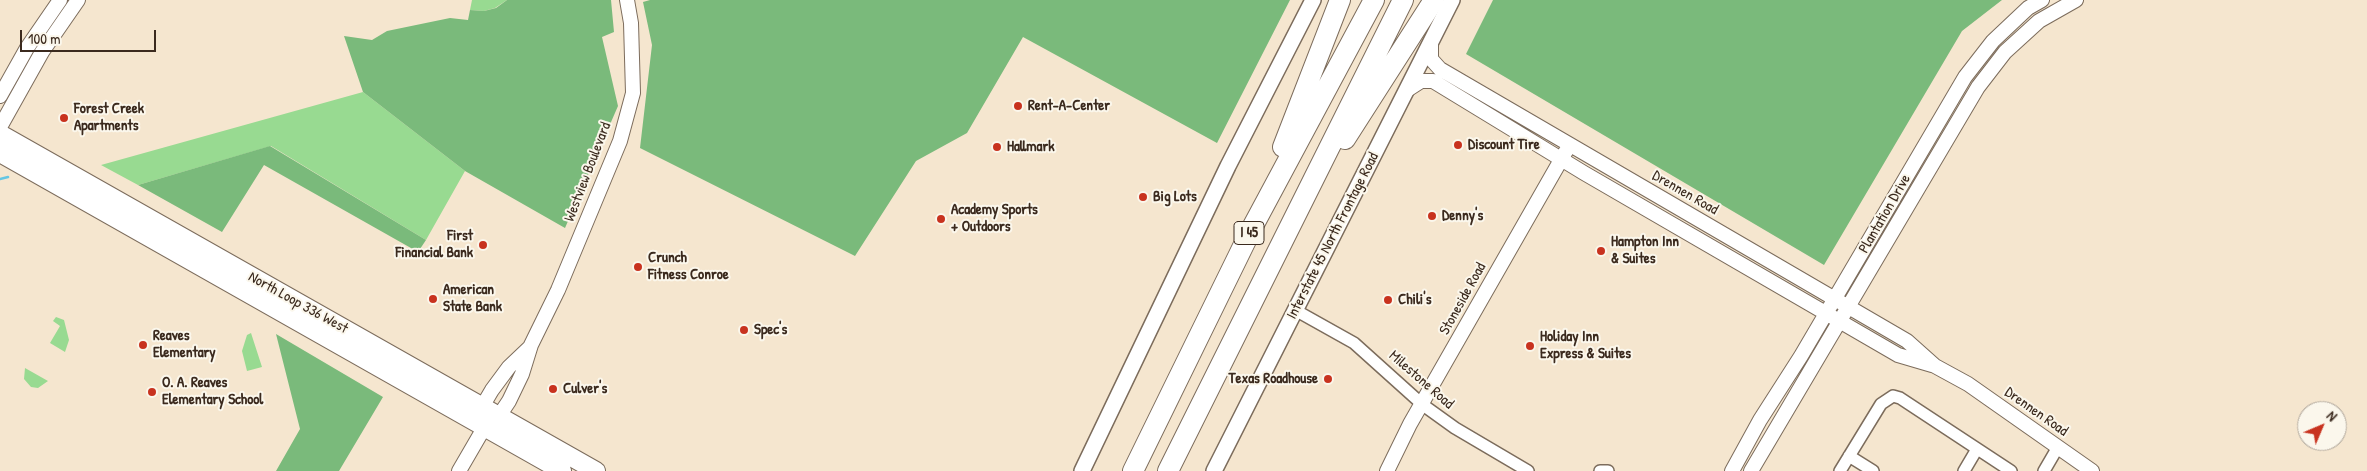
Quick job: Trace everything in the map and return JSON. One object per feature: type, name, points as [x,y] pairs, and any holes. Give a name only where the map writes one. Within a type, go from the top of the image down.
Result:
[{"type":"highway","points":[[1253,226],[1340,0]]},
{"type":"highway","name":"I 45","points":[[1133,471],[1253,226],[1374,0]]},
{"type":"highway","name":"I 45","points":[[1168,471],[1285,233],[1403,0]]},
{"type":"highway","points":[[1285,233],[1434,0]]},
{"type":"main road","points":[[1078,471],[1086,464],[1228,166],[1313,0]]},
{"type":"main road","name":"Interstate 45 North Frontage Road","points":[[1214,471],[1452,0]]},
{"type":"main road","name":"North Loop 336 West","points":[[0,137],[4,136],[484,428],[562,471]]},
{"type":"main road","name":"North Loop 336 West","points":[[0,153],[499,416],[596,471]]},
{"type":"street","points":[[0,96],[27,48],[60,0]]},
{"type":"street","points":[[0,127],[42,52],[78,0]]},
{"type":"street","name":"Westview Boulevard","points":[[458,471],[484,428],[499,416],[522,374],[531,346],[558,290],[620,142],[633,93],[630,23],[627,0]]},
{"type":"street","name":"Plantation Drive","points":[[1750,471],[1978,87],[2005,52],[2039,21],[2076,0]]},
{"type":"street","points":[[2041,1],[2049,15]]},
{"type":"street","name":"Plantation Drive","points":[[1732,471],[1760,420],[1835,299],[1965,77],[1993,41],[2028,8],[2041,1]]},
{"type":"street","name":"Drennen Road","points":[[1431,43],[1431,59],[1440,69],[1907,341],[1935,366],[1968,384],[2092,471]]},
{"type":"street","name":"Drennen Road","points":[[1407,90],[1421,81],[1433,81],[1898,356],[1935,366]]},
{"type":"street","name":"Stoneside Road","points":[[1387,471],[1410,424],[1423,405],[1569,144]]},
{"type":"street","name":"Milestone Road","points":[[1295,310],[1354,343],[1423,405],[1454,428],[1528,471]]},
{"type":"street","name":"Westview Boulevard","points":[[482,407],[509,367],[531,346]]},
{"type":"street","points":[[1840,471],[1881,404],[1893,396],[1900,398],[2011,471]]},
{"type":"street","points":[[482,407],[484,428]]},
{"type":"street","points":[[2044,471],[2058,446]]},
{"type":"street","points":[[1964,471],[1977,449]]},
{"type":"street","points":[[1849,456],[1873,471]]},
{"type":"street","points":[[1600,471],[1608,471]]},
{"type":"green space","points":[[472,0],[507,0],[495,8],[484,11],[470,10]]},
{"type":"green space","points":[[507,0],[611,0],[614,32],[602,37],[618,106],[565,228],[465,171],[363,92],[344,36],[372,40],[387,31],[450,18],[468,20],[470,10],[484,11],[496,8]]},
{"type":"green space","points":[[650,0],[1290,0],[1217,143],[1023,37],[967,133],[916,161],[855,256],[640,148],[652,45],[643,2]]},
{"type":"green space","points":[[1493,0],[2002,0],[1962,31],[1824,265],[1466,54]]},
{"type":"green space","points":[[363,92],[465,171],[426,240],[271,146],[138,185],[101,165]]},
{"type":"green space","points":[[270,146],[426,240],[418,252],[264,165],[222,232],[138,185]]},
{"type":"green space","points":[[56,317],[64,320],[69,340],[65,352],[50,343],[60,326],[53,321]]},
{"type":"green space","points":[[251,333],[262,367],[247,371],[242,351],[247,335]]},
{"type":"green space","points":[[276,334],[383,397],[339,471],[276,471],[300,429]]},
{"type":"green space","points":[[25,368],[48,381],[38,388],[31,387],[24,379]]},
{"type":"waterway","points":[[0,179],[8,177]]},
{"type":"place","name":"Rent-A-Center","points":[[1018,106]]},
{"type":"place","name":"Forest Creek Apartments","points":[[64,118]]},
{"type":"place","name":"Discount Tire","points":[[1458,145]]},
{"type":"place","name":"Hallmark","points":[[997,147]]},
{"type":"place","name":"Big Lots","points":[[1143,197]]},
{"type":"place","name":"Denny's","points":[[1432,216]]},
{"type":"place","name":"Academy Sports + Outdoors","points":[[941,219]]},
{"type":"place","name":"First Financial Bank","points":[[483,245]]},
{"type":"place","name":"Hampton Inn & Suites","points":[[1601,251]]},
{"type":"place","name":"Crunch Fitness Conroe","points":[[638,267]]},
{"type":"place","name":"American State Bank","points":[[433,299]]},
{"type":"place","name":"Chili's","points":[[1388,300]]},
{"type":"place","name":"Spec's","points":[[744,330]]},
{"type":"place","name":"Reaves Elementary","points":[[143,345]]},
{"type":"place","name":"Holiday Inn Express & Suites","points":[[1530,346]]},
{"type":"place","name":"Texas Roadhouse","points":[[1328,379]]},
{"type":"place","name":"Culver's","points":[[553,389]]},
{"type":"place","name":"O. A. Reaves Elementary School","points":[[152,392]]}]
